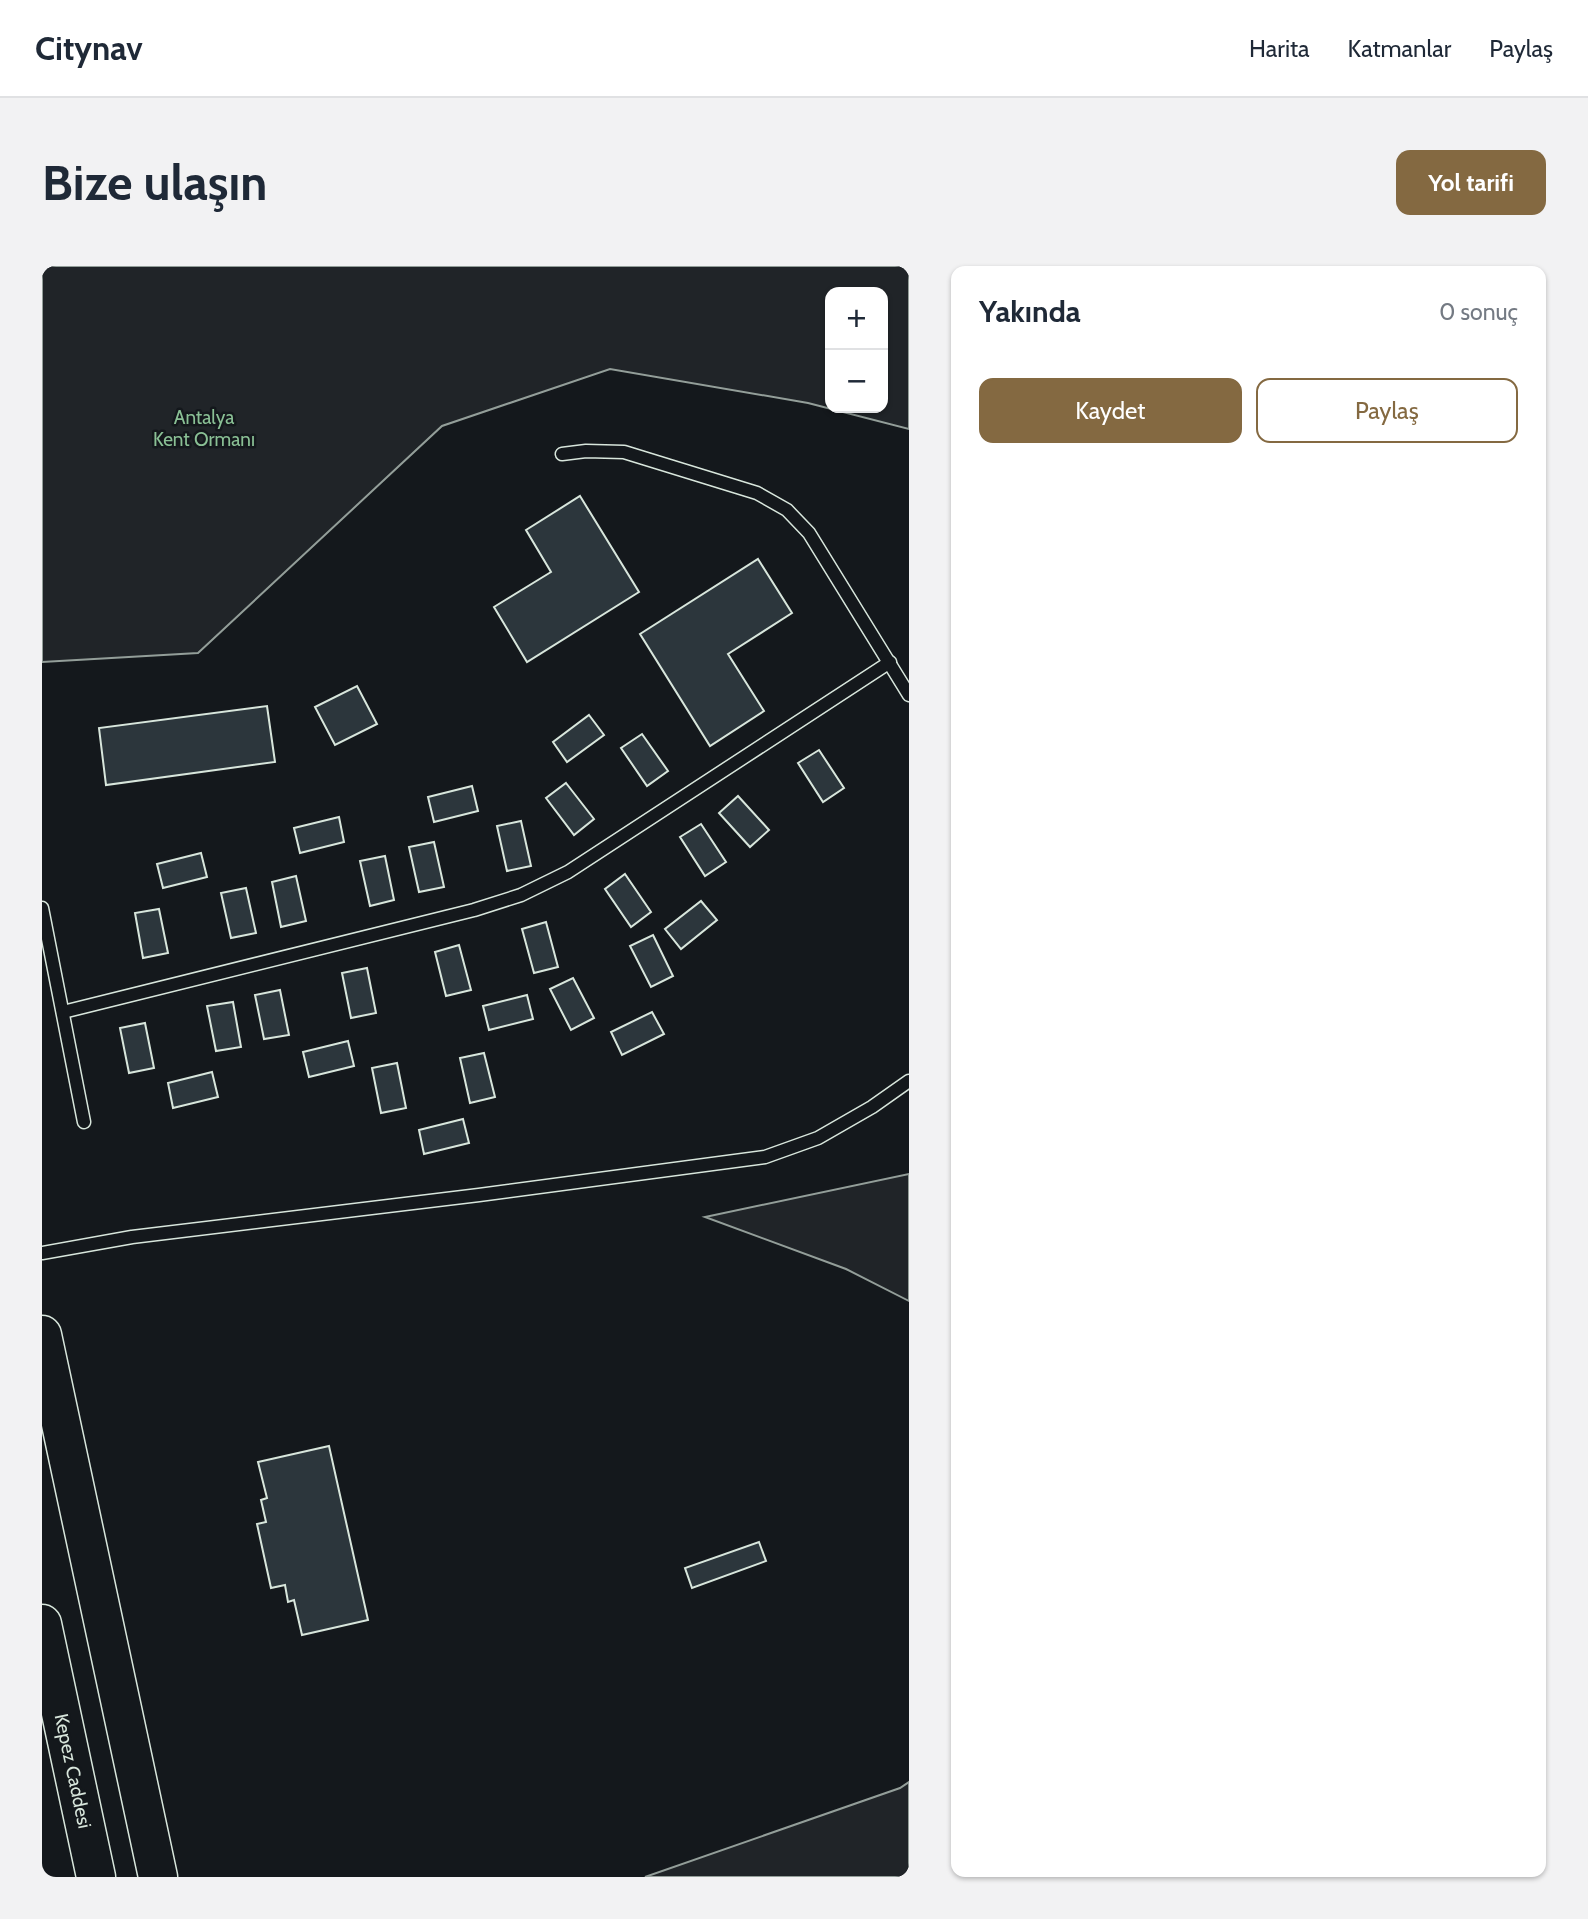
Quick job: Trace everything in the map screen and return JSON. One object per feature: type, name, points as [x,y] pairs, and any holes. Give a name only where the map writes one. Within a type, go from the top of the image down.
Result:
[{"type":"main road","points":[[42,1335],[158,1877]]},
{"type":"main road","name":"Kepez Caddesi","points":[[42,1624],[96,1877]]},
{"type":"lane","points":[[562,454],[586,451],[624,452],[757,493],[787,510],[809,533],[909,695]]},
{"type":"lane","points":[[62,1012],[474,910],[521,895],[568,872],[890,662]]},
{"type":"lane","points":[[42,908],[84,1122]]},
{"type":"lane","points":[[42,1253],[132,1237],[765,1157],[818,1138],[872,1107],[909,1081]]},
{"type":"green space","name":"Antalya Kent Ormanı","points":[[42,266],[909,266],[909,429],[847,413],[888,413],[888,287],[825,287],[825,407],[610,369],[442,426],[198,653],[42,662]]},
{"type":"green space","points":[[909,1174],[909,1301],[846,1269],[705,1217]]},
{"type":"green space","points":[[909,1782],[909,1877],[645,1877],[900,1788]]},
{"type":"building","points":[[580,496],[639,592],[527,662],[494,607],[551,572],[526,530]]},
{"type":"building","points":[[758,559],[792,613],[728,654],[764,711],[710,746],[640,634]]},
{"type":"building","points":[[357,686],[377,724],[335,745],[315,707]]},
{"type":"building","points":[[267,706],[275,762],[106,785],[99,728]]},
{"type":"building","points":[[589,715],[604,735],[567,762],[553,742]]},
{"type":"building","points":[[642,734],[668,771],[647,786],[621,748]]},
{"type":"building","points":[[819,750],[844,788],[823,802],[798,763]]},
{"type":"building","points":[[566,783],[594,819],[574,835],[546,798]]},
{"type":"building","points":[[472,786],[478,811],[434,822],[428,797]]},
{"type":"building","points":[[738,796],[769,830],[750,847],[719,813]]},
{"type":"building","points":[[339,817],[344,842],[300,853],[294,828]]},
{"type":"building","points":[[521,821],[531,866],[507,871],[497,826]]},
{"type":"building","points":[[701,824],[726,862],[705,876],[680,837]]},
{"type":"building","points":[[434,842],[444,887],[419,892],[409,847]]},
{"type":"building","points":[[201,853],[207,877],[163,888],[157,864]]},
{"type":"building","points":[[385,856],[394,900],[370,906],[360,861]]},
{"type":"building","points":[[625,874],[651,912],[631,927],[605,889]]},
{"type":"building","points":[[296,876],[306,921],[281,927],[272,882]]},
{"type":"building","points":[[246,888],[256,933],[231,938],[221,893]]},
{"type":"building","points":[[701,901],[717,920],[681,949],[665,929]]},
{"type":"building","points":[[159,909],[168,953],[143,958],[135,913]]},
{"type":"building","points":[[546,922],[558,967],[534,973],[522,929]]},
{"type":"building","points":[[653,935],[673,976],[651,987],[630,946]]},
{"type":"building","points":[[459,945],[471,990],[446,996],[435,952]]},
{"type":"building","points":[[367,968],[376,1013],[351,1018],[342,973]]},
{"type":"building","points":[[573,978],[594,1018],[571,1030],[550,989]]},
{"type":"building","points":[[280,990],[289,1035],[264,1039],[255,995]]},
{"type":"building","points":[[527,995],[533,1019],[489,1030],[483,1006]]},
{"type":"building","points":[[233,1002],[241,1047],[216,1051],[207,1006]]},
{"type":"building","points":[[652,1012],[664,1034],[622,1055],[611,1032]]},
{"type":"building","points":[[145,1023],[154,1068],[129,1073],[120,1028]]},
{"type":"building","points":[[348,1041],[354,1066],[309,1077],[303,1052]]},
{"type":"building","points":[[484,1053],[495,1097],[470,1103],[460,1058]]},
{"type":"building","points":[[397,1063],[406,1108],[381,1113],[372,1068]]},
{"type":"building","points":[[212,1072],[218,1097],[173,1108],[168,1083]]},
{"type":"building","points":[[463,1119],[469,1143],[424,1154],[419,1130]]},
{"type":"building","points":[[329,1446],[368,1620],[302,1635],[294,1600],[288,1602],[285,1585],[271,1588],[257,1524],[266,1522],[261,1500],[267,1498],[258,1462]]},
{"type":"building","points":[[759,1542],[766,1561],[692,1588],[685,1568]]}]
